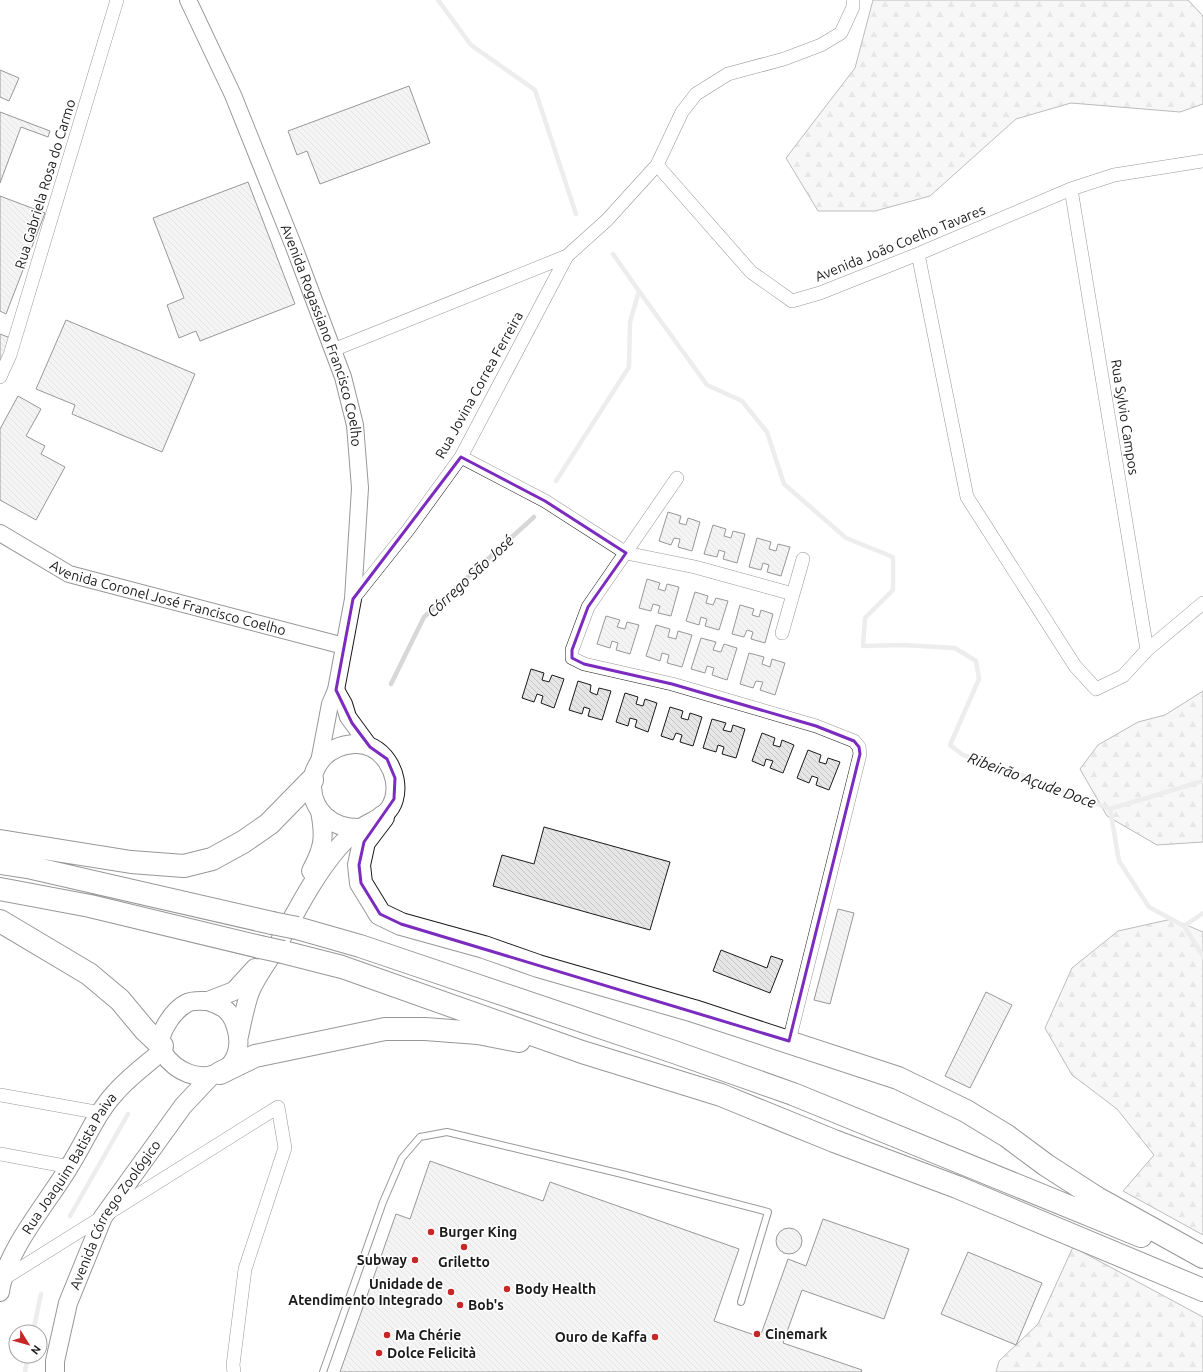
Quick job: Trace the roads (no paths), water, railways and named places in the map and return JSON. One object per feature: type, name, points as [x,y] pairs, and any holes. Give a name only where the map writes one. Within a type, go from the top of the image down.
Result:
[{"type":"highway","points":[[0,841],[131,862],[184,866],[212,859],[243,842],[269,824],[316,771]]},
{"type":"highway","points":[[383,817],[364,842],[359,865],[362,883],[380,914],[401,924],[484,947],[538,966],[694,1011],[898,1078],[966,1111],[1007,1136],[1046,1165],[1097,1198],[1203,1257]]},
{"type":"highway","points":[[0,863],[28,867],[296,928],[360,946],[674,1052],[793,1094],[1203,1261]]},
{"type":"highway","points":[[0,889],[90,906],[342,967],[582,1052],[721,1095],[834,1141],[957,1187],[1203,1290]]},
{"type":"highway","points":[[0,921],[89,974],[120,1000],[162,1049]]},
{"type":"highway","points":[[216,1074],[255,1056],[385,1029],[425,1029],[478,1033],[582,1052]]},
{"type":"main road","points":[[356,744],[370,747],[387,760],[396,778],[394,799],[383,817],[361,828],[340,846],[321,870],[250,991],[237,1050],[231,1063],[216,1074],[203,1078],[184,1073],[172,1065],[162,1049],[162,1032],[172,1015],[188,1002],[208,1001],[234,991],[255,968],[320,855],[324,834],[320,811],[313,796],[316,771],[329,752],[342,745],[356,744]]},
{"type":"main road","points":[[320,811],[328,819],[338,825],[349,828],[361,828]]},
{"type":"main road","points":[[208,1001],[223,1008],[234,1020],[239,1036]]},
{"type":"main road","name":"Rua Joaquim Batista Paiva","points":[[0,1284],[17,1248],[116,1091],[162,1049]]},
{"type":"main road","name":"Avenida Córrego Zoológico","points":[[55,1372],[55,1361],[68,1303],[103,1217],[183,1106],[216,1074]]},
{"type":"street","name":"Rua Gabriela Rosa do Carmo","points":[[0,377],[10,355],[117,0]]},
{"type":"street","name":"Avenida Rogassiano Francisco Coelho","points":[[188,0],[233,95],[294,248],[343,377],[355,425],[360,488],[352,599],[336,690],[330,704],[316,771]]},
{"type":"street","name":"Rua Jovina Correa Ferreira","points":[[333,350],[566,256],[607,220],[658,165],[682,112],[696,94],[728,74],[784,59],[821,45],[841,33],[853,7],[853,0]]},
{"type":"street","name":"Avenida João Coelho Tavares","points":[[658,165],[751,272],[792,301],[820,293],[918,254],[1072,189],[1114,175],[1203,160]]},
{"type":"street","name":"Rua Sylvio Campos","points":[[1072,189],[1147,650]]},
{"type":"street","points":[[918,254],[967,497],[1075,666],[1096,689],[1123,676],[1147,650],[1203,603]]},
{"type":"street","name":"Rua Jovina Correa Ferreira","points":[[352,599],[408,530],[461,457],[566,256]]},
{"type":"street","points":[[461,457],[545,501],[626,553],[695,568],[793,594]]},
{"type":"street","points":[[677,478],[588,607],[572,650],[572,658],[584,664],[672,684],[816,726],[854,741],[859,747],[860,754],[789,1041]]},
{"type":"street","name":"Avenida Coronel José Francisco Coelho","points":[[0,533],[69,574],[344,646]]},
{"type":"street","points":[[782,633],[803,559]]},
{"type":"street","points":[[336,690],[344,704],[348,717],[370,747]]},
{"type":"street","points":[[0,929],[26,936]]},
{"type":"street","points":[[0,1095],[101,1113]]},
{"type":"street","points":[[0,1284],[278,1107],[285,1148],[245,1269],[232,1365],[234,1372]]},
{"type":"street","points":[[0,1154],[70,1166]]},
{"type":"lane","points":[[323,1372],[383,1202],[402,1158],[420,1137],[447,1132],[622,1174],[768,1212],[741,1302]]},
{"type":"waterway","name":"Ribeirão Açude Doce","points":[[438,0],[471,45],[535,90],[576,214]]},
{"type":"waterway","name":"Ribeirão Açude Doce","points":[[556,481],[629,367],[630,322],[639,291],[613,254]]},
{"type":"waterway","name":"Ribeirão Açude Doce","points":[[639,291],[707,385],[742,401],[767,432],[784,484],[846,538],[893,557],[893,590],[865,618],[863,646],[903,645],[955,648],[976,661],[979,679],[950,745],[963,755],[1024,776],[1110,809],[1119,861],[1149,907],[1184,926],[1203,913]]},
{"type":"waterway","name":"Córrego São José","points":[[391,684],[424,617],[534,517]]},
{"type":"waterway","points":[[1110,809],[1203,781]]},
{"type":"waterway","points":[[1184,926],[1203,956]]},
{"type":"waterway","name":"Córrego São José","points":[[70,1216],[128,1114]]},
{"type":"waterway","name":"Córrego São José","points":[[35,1324],[41,1294]]},
{"type":"waterway","name":"Córrego São José","points":[[25,1372],[26,1364]]},
{"type":"place","name":"Burger King","points":[[431,1232]]},
{"type":"place","name":"Griletto","points":[[464,1247]]},
{"type":"place","name":"Subway","points":[[415,1260]]},
{"type":"place","name":"Body Health","points":[[507,1289]]},
{"type":"place","name":"Unidade de Atendimento Integrado","points":[[451,1292]]},
{"type":"place","name":"Bob's","points":[[460,1305]]},
{"type":"place","name":"Cinemark","points":[[757,1334]]},
{"type":"place","name":"Ma Chérie","points":[[387,1335]]},
{"type":"place","name":"Ouro de Kaffa","points":[[655,1337]]},
{"type":"place","name":"Dolce Felicità","points":[[379,1353]]}]
